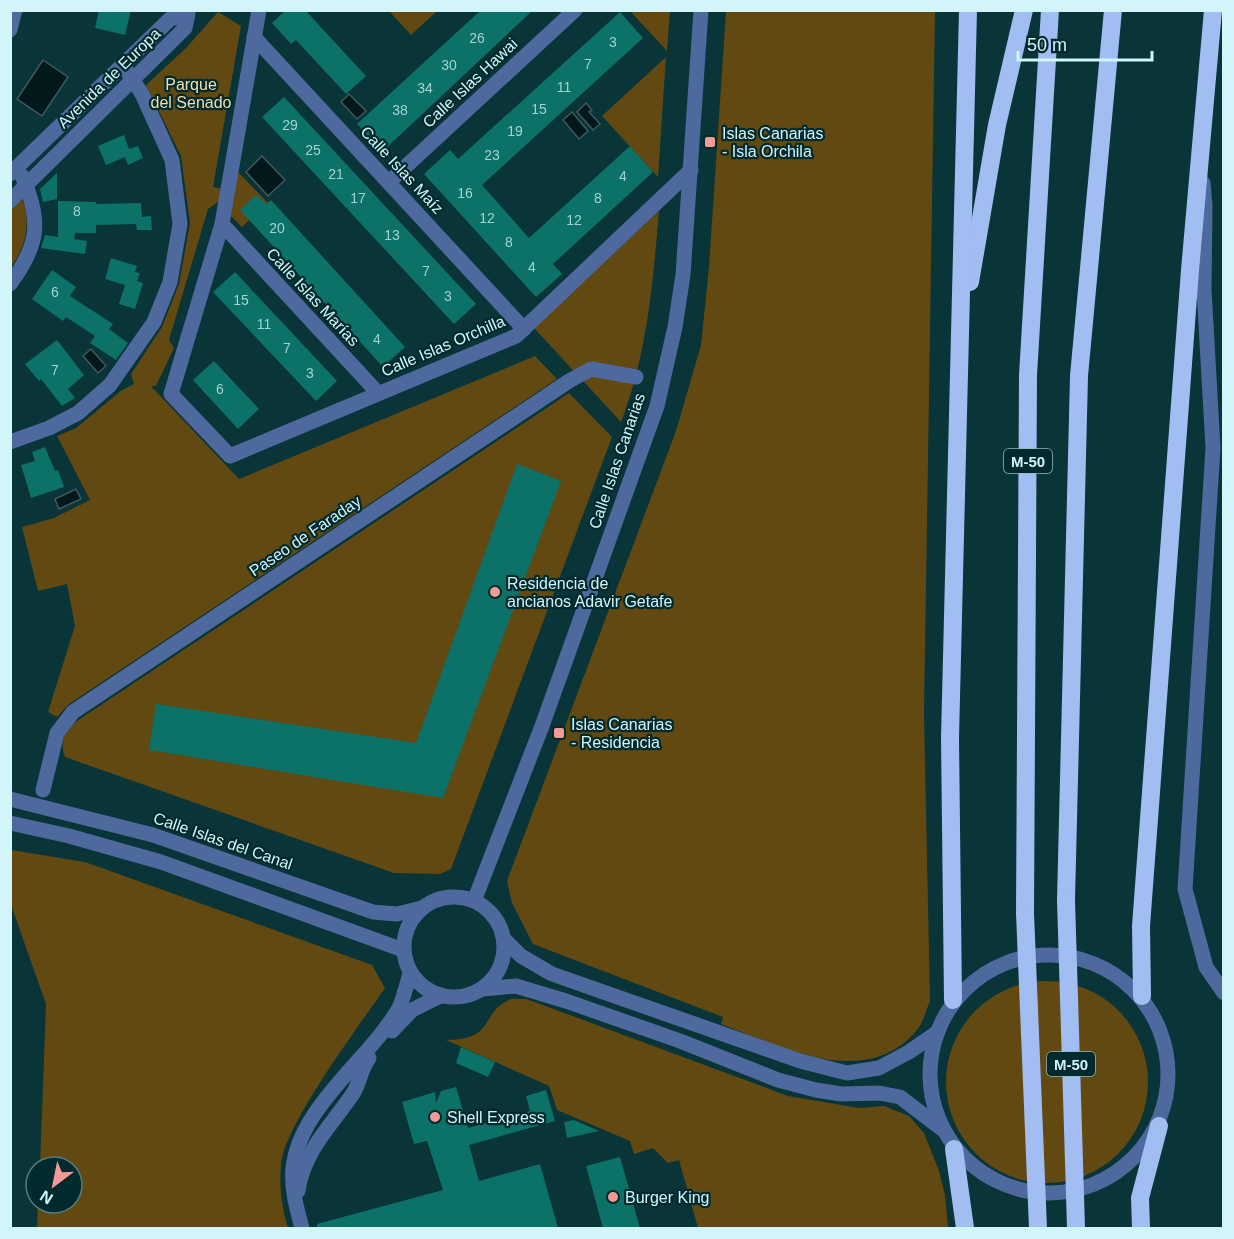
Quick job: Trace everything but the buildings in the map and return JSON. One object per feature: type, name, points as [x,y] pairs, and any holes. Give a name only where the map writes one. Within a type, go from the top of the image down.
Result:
[{"type":"highway","points":[[953,1000],[950,738],[968,10]]},
{"type":"highway","points":[[958,376],[967,300],[997,125],[1024,10]]},
{"type":"highway","name":"M-50","points":[[1038,1228],[1025,913],[1028,375],[1050,10]]},
{"type":"highway","name":"M-50","points":[[1077,1228],[1066,900],[1079,376],[1113,10]]},
{"type":"highway","points":[[1142,996],[1141,926],[1213,10]]},
{"type":"highway","points":[[1141,1228],[1140,1198],[1159,1126]]},
{"type":"highway","points":[[954,1149],[965,1228]]},
{"type":"street","points":[[10,30],[15,10]]},
{"type":"street","points":[[222,225],[259,10]]},
{"type":"street","name":"Calle Islas Hawai","points":[[389,182],[575,10]]},
{"type":"street","name":"Calle Islas Canarias","points":[[474,901],[542,726],[657,406],[675,327],[683,275],[700,10]]},
{"type":"street","name":"Avenida de Europa","points":[[10,201],[185,28],[188,14],[170,19],[13,167]]},
{"type":"street","name":"Calle Islas Maíz","points":[[254,37],[524,329]]},
{"type":"street","points":[[10,442],[49,428],[78,413],[110,385],[154,322],[170,282],[180,224],[172,160],[133,79],[122,65]]},
{"type":"street","points":[[1200,158],[1205,206],[1204,289],[1213,448],[1185,889],[1206,967],[1224,993]]},
{"type":"street","points":[[10,284],[26,263],[35,240],[36,218],[26,185],[13,167]]},
{"type":"street","name":"Calle Islas Orchilla","points":[[222,225],[171,394],[230,456],[516,336],[691,170]]},
{"type":"street","name":"Calle Islas Marías","points":[[222,225],[378,393]]},
{"type":"street","name":"Paseo de Faraday","points":[[44,790],[57,733],[73,712],[569,381],[591,369],[636,377]]},
{"type":"street","name":"Calle Islas del Canal","points":[[10,799],[153,835],[373,912],[397,914],[422,908]]},
{"type":"street","points":[[10,823],[69,836],[161,862],[404,950]]},
{"type":"street","points":[[302,1228],[296,1206],[292,1169],[300,1143],[316,1113],[399,1008],[410,973],[404,950],[405,934],[412,920],[422,908],[447,898],[474,901],[493,917],[503,938],[521,956],[552,974],[800,1062],[847,1073],[879,1068],[909,1052],[935,1034]]},
{"type":"street","points":[[483,989],[500,967],[504,953],[503,938]]},
{"type":"street","points":[[1051,953],[1095,962],[1142,996],[1163,1033],[1170,1081],[1159,1126],[1134,1160],[1107,1180],[1063,1193],[1024,1191],[988,1177],[954,1149],[942,1129],[932,1100],[929,1068],[935,1034],[953,1000],[995,965],[1051,953]]},
{"type":"street","points":[[410,973],[440,996],[451,998],[468,996],[483,989],[516,986],[680,1041],[778,1080],[841,1094],[879,1093],[900,1098],[942,1129]]},
{"type":"street","points":[[296,1206],[300,1181],[310,1152],[355,1090],[364,1066],[401,1020],[440,996]]},
{"type":"green space","points":[[389,11],[437,11],[411,35]]},
{"type":"green space","points":[[630,11],[670,11],[667,51]]},
{"type":"green space","points":[[726,11],[935,11],[924,714],[930,1001],[917,1030],[897,1048],[874,1058],[849,1061],[822,1058],[769,1043],[721,1024],[723,1017],[533,944],[512,903],[507,881],[676,431],[701,345],[709,267]]},
{"type":"green space","name":"Parque del Senado","points":[[218,12],[241,26],[213,187],[224,189],[218,202],[208,209],[169,340],[174,348],[156,386],[151,386],[239,479],[535,356],[557,379],[69,704],[57,717],[48,712],[75,626],[67,584],[38,591],[22,527],[54,518],[90,500],[57,436],[76,428],[122,390],[134,384],[131,374],[162,327],[179,284],[190,223],[181,156],[146,85],[186,48]]},
{"type":"green space","points":[[666,57],[658,177],[602,116]]},
{"type":"green space","points":[[238,172],[268,203],[242,227],[231,216]]},
{"type":"green space","points":[[22,199],[25,207],[26,234],[20,252],[11,267],[11,210]]},
{"type":"green space","points":[[659,211],[648,318],[637,370],[621,422],[534,328]]},
{"type":"green space","points":[[569,393],[612,437],[451,869],[440,874],[394,873],[65,757],[63,740],[71,725]]},
{"type":"green space","points":[[11,850],[85,862],[372,965],[385,988],[325,1075],[285,1147],[280,1181],[288,1228],[37,1228],[38,1215],[84,1215],[84,1155],[40,1155],[46,1004],[11,905]]},
{"type":"green space","points":[[1047,981],[1076,985],[1095,993],[1125,1018],[1136,1034],[1144,1053],[1148,1082],[1144,1111],[1136,1130],[1111,1160],[1095,1171],[1076,1179],[1047,1183],[1018,1179],[999,1171],[969,1146],[958,1130],[950,1111],[946,1082],[950,1053],[958,1034],[983,1004],[999,993],[1018,985]]},
{"type":"green space","points":[[511,999],[526,999],[788,1096],[859,1108],[884,1106],[909,1116],[924,1133],[939,1171],[945,1195],[948,1228],[698,1228],[679,1160],[668,1163],[653,1148],[634,1154],[630,1141],[557,1110],[549,1086],[446,1040],[462,1039],[481,1030],[501,1004]]},
{"type":"shaded area","points":[[43,60],[68,77],[42,116],[17,99]]},
{"type":"shaded area","points":[[349,94],[366,111],[357,119],[341,102]]},
{"type":"shaded area","points":[[586,103],[592,110],[589,112],[600,124],[593,130],[577,112]]},
{"type":"shaded area","points":[[572,112],[588,131],[579,139],[563,120]]},
{"type":"shaded area","points":[[262,156],[285,180],[268,196],[246,172]]},
{"type":"shaded area","points":[[91,349],[106,366],[98,373],[83,356]]},
{"type":"shaded area","points":[[76,489],[81,499],[59,509],[55,499]]},
{"type":"place","name":"Islas Canarias - Isla Orchila","points":[[710,142]]},
{"type":"place","name":"Residencia de ancianos Adavir Getafe","points":[[495,592]]},
{"type":"place","name":"Islas Canarias - Residencia","points":[[559,733]]},
{"type":"place","name":"Shell Express","points":[[435,1117]]},
{"type":"place","name":"Burger King","points":[[613,1197]]}]
